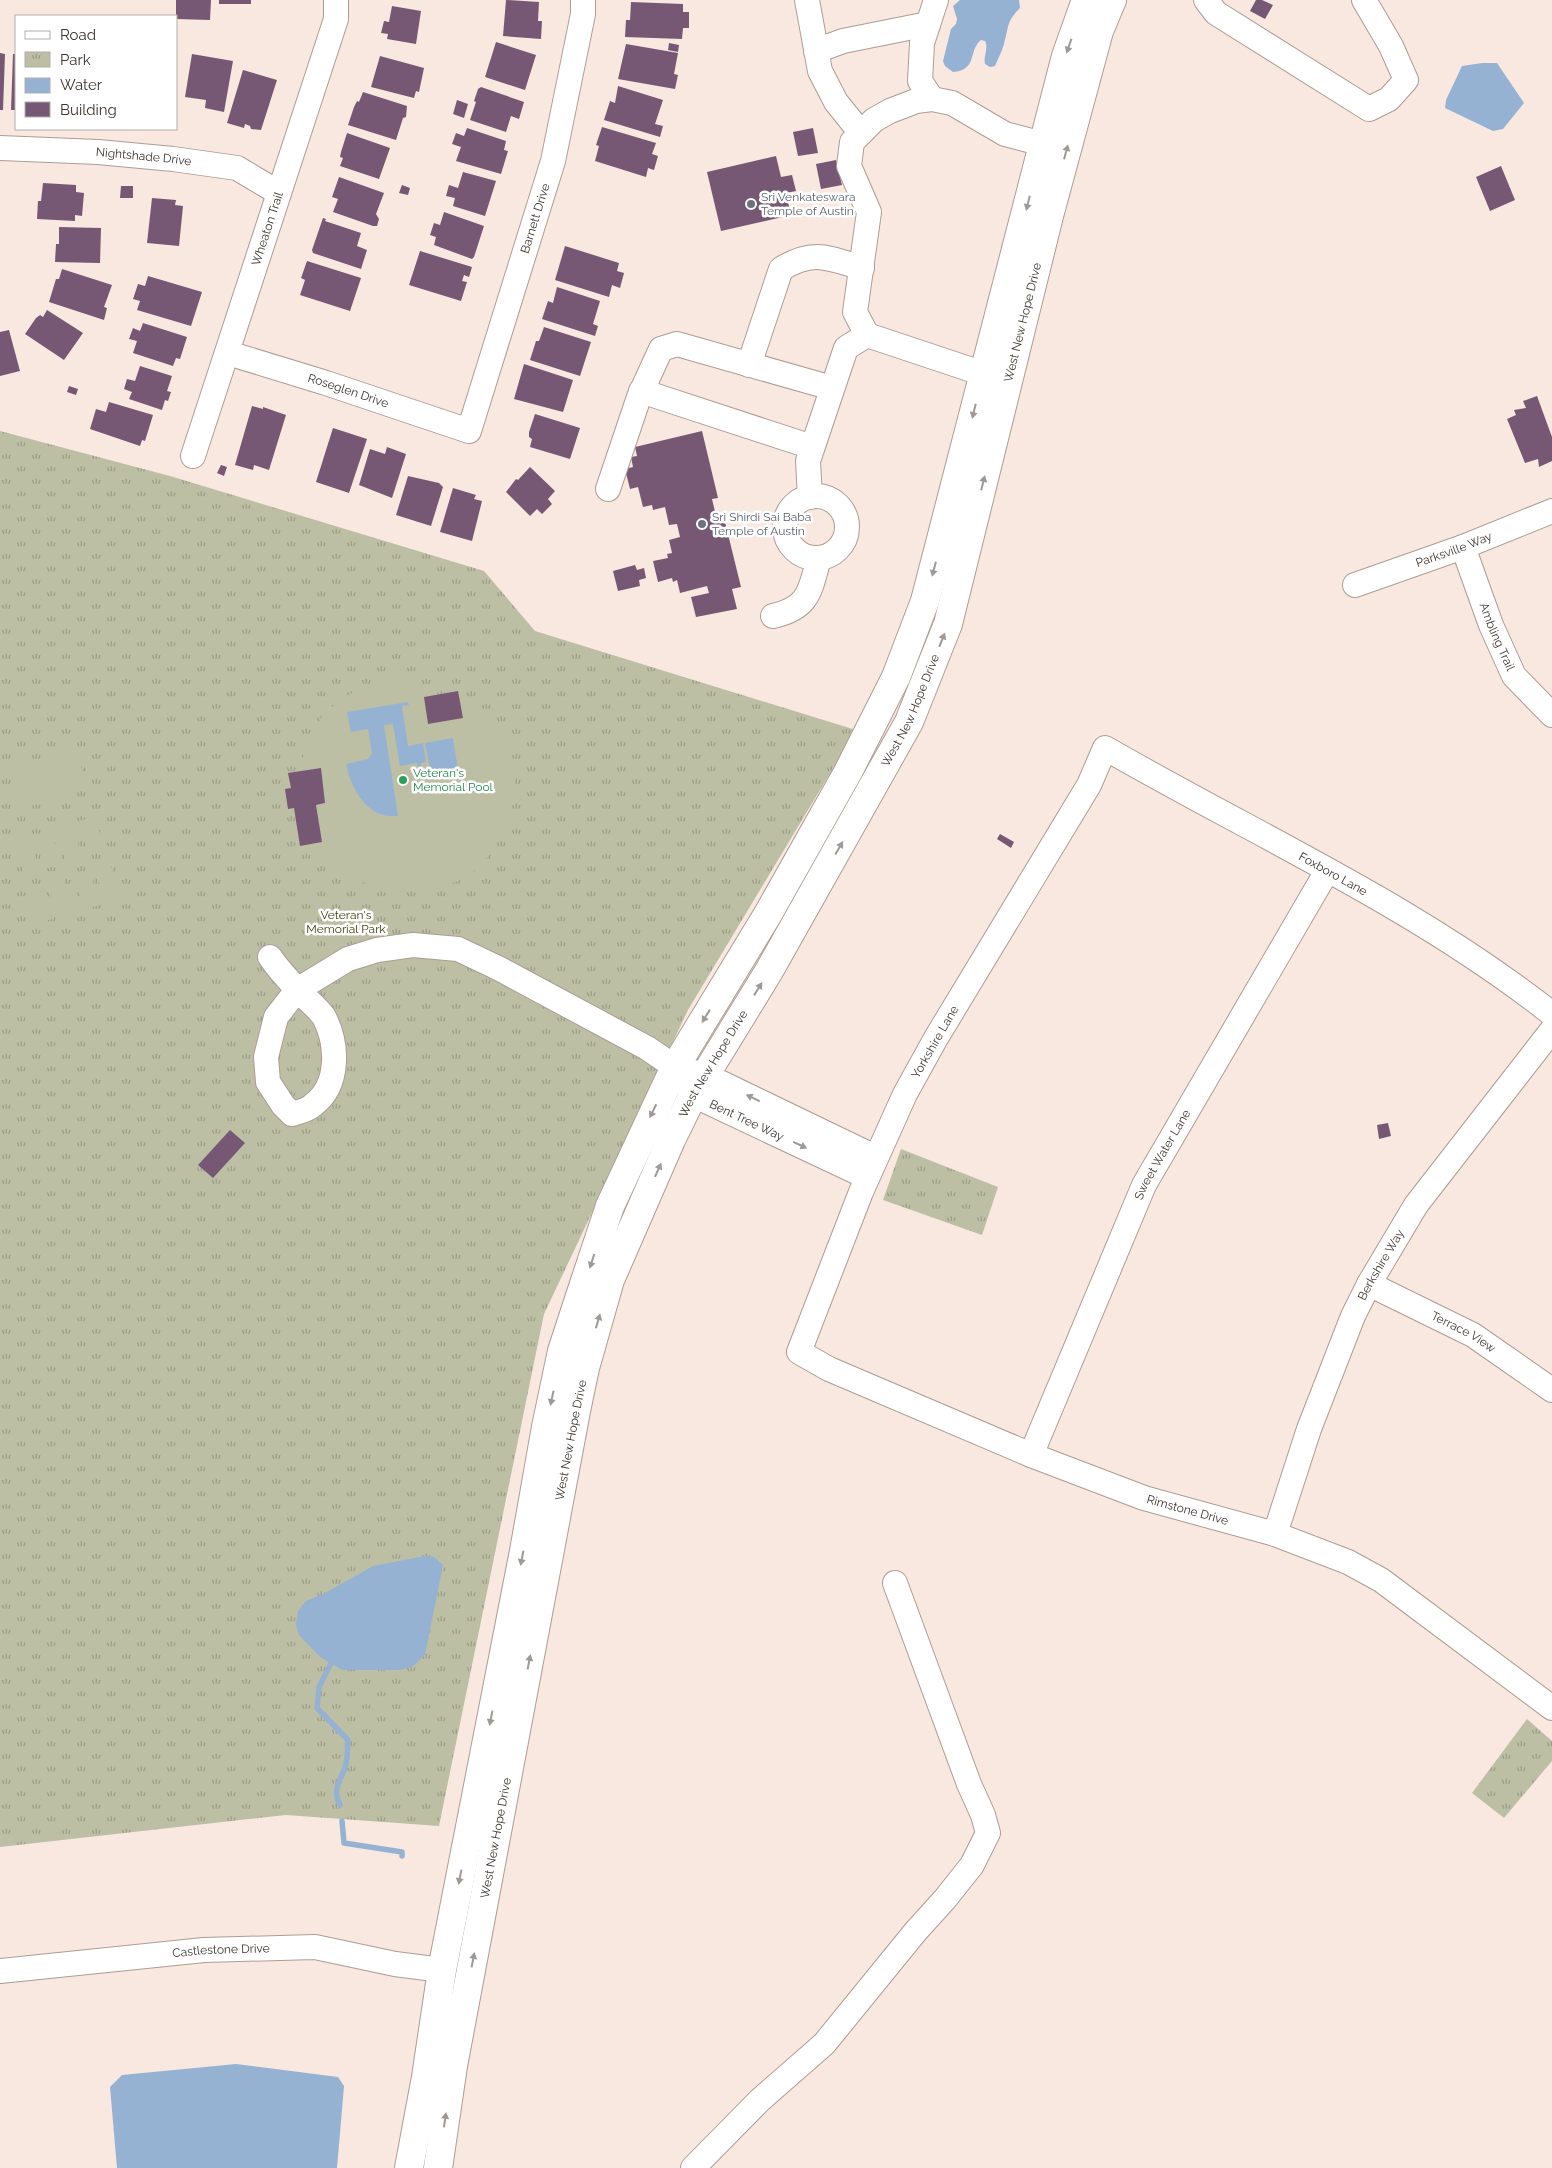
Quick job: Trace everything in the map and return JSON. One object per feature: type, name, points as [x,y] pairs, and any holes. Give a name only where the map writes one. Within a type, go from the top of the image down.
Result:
[{"type":"main road","name":"West New Hope Drive","points":[[409,2168],[426,2077],[442,1970],[562,1351],[610,1206],[675,1067],[768,914],[848,772],[896,677],[925,601],[1066,56],[1086,0]]},
{"type":"main road","name":"West New Hope Drive","points":[[438,2168],[454,2057],[585,1368],[610,1280],[699,1085],[769,972],[909,722],[948,624],[1049,216],[1099,31],[1112,0]]},
{"type":"street","name":"Wheaton Trail","points":[[193,456],[228,354],[336,19],[336,0]]},
{"type":"street","name":"Barnett Drive","points":[[468,431],[553,161],[583,14],[583,0]]},
{"type":"street","points":[[808,0],[820,71],[836,102],[861,133]]},
{"type":"street","points":[[932,99],[920,81],[922,43],[936,0]]},
{"type":"street","points":[[1206,0],[1216,13],[1369,109],[1389,99],[1406,80],[1391,46],[1364,0]]},
{"type":"street","points":[[816,51],[843,41],[928,24]]},
{"type":"street","points":[[984,374],[867,335],[855,312],[869,212],[849,166],[852,142],[874,120],[890,111],[916,101],[932,99],[952,103],[1005,134],[1043,144]]},
{"type":"street","name":"Nightshade Drive","points":[[0,148],[98,152],[173,159],[237,168],[279,193]]},
{"type":"street","points":[[749,365],[781,269],[792,263],[821,255],[862,268]]},
{"type":"street","points":[[810,497],[808,462],[846,348],[867,335]]},
{"type":"street","points":[[608,489],[642,391],[661,349],[677,344],[832,388]]},
{"type":"street","name":"Roseglen Drive","points":[[228,354],[326,383],[468,431]]},
{"type":"street","points":[[642,391],[812,448]]},
{"type":"street","points":[[810,497],[830,500],[844,514],[846,523],[846,533],[843,542],[837,550],[819,558],[799,554],[791,547],[786,538],[784,527],[792,508],[800,501],[810,497]]},
{"type":"street","name":"Parksville Way","points":[[1355,585],[1463,547],[1552,511]]},
{"type":"street","name":"Ambling Trail","points":[[1463,547],[1491,625],[1514,676],[1552,715]]},
{"type":"street","points":[[773,616],[786,613],[803,603],[814,578],[819,558]]},
{"type":"street","name":"Foxboro Lane","points":[[1105,748],[1413,918],[1482,962],[1552,1014]]},
{"type":"street","name":"Yorkshire Lane","points":[[799,1352],[871,1168],[905,1094],[1089,785],[1105,748]]},
{"type":"street","name":"Sweet Water Lane","points":[[1031,1455],[1144,1185],[1327,871]]},
{"type":"street","points":[[270,957],[297,990],[323,1016],[332,1038],[335,1060],[329,1086],[313,1106],[292,1114],[283,1105],[268,1082],[266,1057],[276,1018],[297,990],[348,959],[377,950],[413,945],[458,949],[498,968],[647,1048],[675,1067]]},
{"type":"street","name":"Berkshire Way","points":[[1275,1534],[1309,1429],[1353,1316],[1369,1284],[1416,1205],[1552,1030]]},
{"type":"street","name":"Bent Tree Way","points":[[675,1067],[699,1085],[871,1168]]},
{"type":"street","name":"Terrace View","points":[[1369,1284],[1473,1335],[1552,1390]]},
{"type":"street","name":"Rimstone Drive","points":[[799,1352],[829,1370],[1031,1455],[1144,1498],[1275,1534],[1348,1562],[1381,1580],[1552,1708]]},
{"type":"street","points":[[693,2168],[760,2100],[824,2044],[916,1930],[972,1865],[988,1833],[983,1815],[969,1784],[895,1583]]},
{"type":"street","name":"Castlestone Drive","points":[[0,1971],[204,1950],[315,1947],[395,1964],[442,1970]]},
{"type":"green space","name":"Veteran's Memorial Park","points":[[0,431],[170,476],[484,571],[535,631],[856,730],[688,1010],[544,1314],[439,1826],[286,1815],[0,1847]]},
{"type":"green space","name":"Veteran's Memorial Pool","points":[[408,677],[409,687],[420,687],[424,697],[458,691],[462,712],[483,709],[498,726],[509,746],[514,767],[515,788],[511,810],[504,831],[492,851],[477,868],[461,879],[442,887],[402,891],[374,886],[354,878],[321,848],[299,851],[294,809],[288,809],[285,789],[290,788],[288,773],[300,771],[311,734],[321,718],[331,708],[342,699],[367,686]]},
{"type":"green space","points":[[76,750],[88,789],[21,809],[9,769]]},
{"type":"green space","points":[[95,817],[105,851],[89,856],[79,821]]},
{"type":"green space","points":[[72,823],[82,857],[66,862],[57,828]]},
{"type":"green space","points":[[51,830],[61,864],[45,869],[35,835]]},
{"type":"green space","points":[[30,836],[39,871],[24,875],[14,841]]},
{"type":"green space","points":[[111,865],[120,899],[105,904],[95,870]]},
{"type":"green space","points":[[90,871],[100,905],[84,909],[74,875]]},
{"type":"green space","points":[[63,878],[73,912],[57,917],[47,883]]},
{"type":"green space","points":[[42,885],[52,919],[36,923],[26,889]]},
{"type":"green space","points":[[901,1149],[998,1187],[982,1235],[883,1200]]},
{"type":"green space","points":[[1527,1719],[1552,1741],[1552,1761],[1504,1818],[1472,1793]]},
{"type":"water","points":[[960,0],[1019,0],[1020,8],[1010,21],[1003,47],[995,66],[990,67],[985,64],[986,44],[985,41],[981,40],[977,44],[966,68],[953,72],[945,66],[943,61],[951,29],[956,24],[957,19],[953,6]]},
{"type":"water","points":[[1497,63],[1524,103],[1503,129],[1493,131],[1445,108],[1446,100],[1462,66]]},
{"type":"water","points":[[408,702],[409,705],[402,706],[408,746],[423,743],[426,762],[421,763],[422,769],[419,769],[417,763],[400,766],[393,724],[384,725],[398,816],[387,816],[370,808],[363,801],[348,774],[346,764],[368,759],[372,753],[368,729],[351,732],[347,712]]},
{"type":"water","points":[[453,738],[458,769],[431,774],[425,743]]},
{"type":"water","points":[[425,1556],[434,1557],[443,1565],[425,1655],[412,1667],[400,1670],[342,1670],[320,1657],[299,1635],[296,1625],[298,1611],[306,1601],[325,1593],[373,1566]]},
{"type":"water","points":[[236,2064],[338,2077],[344,2086],[337,2168],[117,2168],[110,2087],[122,2075]]},
{"type":"building","points":[[176,0],[211,0],[210,20],[178,19],[178,15],[176,15]]},
{"type":"building","points":[[219,0],[251,0],[251,4],[219,4]]},
{"type":"building","points":[[506,0],[539,2],[538,21],[542,21],[541,39],[503,36]]},
{"type":"building","points":[[1256,0],[1262,0],[1273,5],[1265,19],[1250,11]]},
{"type":"building","points":[[631,2],[683,4],[683,12],[689,12],[689,28],[683,28],[682,39],[625,37],[626,20],[630,20]]},
{"type":"building","points":[[392,6],[421,11],[416,44],[387,39],[388,34],[381,33],[384,21],[389,22]]},
{"type":"building","points":[[496,42],[536,55],[525,90],[485,77]]},
{"type":"building","points":[[669,43],[679,45],[678,52],[668,50]]},
{"type":"building","points":[[626,44],[678,53],[674,74],[678,75],[675,89],[618,79]]},
{"type":"building","points":[[0,53],[5,54],[3,110],[0,110]]},
{"type":"building","points":[[13,54],[15,54],[15,110],[11,110]]},
{"type":"building","points":[[192,54],[233,61],[224,112],[205,108],[206,100],[185,97]]},
{"type":"building","points":[[380,56],[424,68],[419,92],[416,91],[414,98],[371,87]]},
{"type":"building","points":[[243,70],[277,80],[261,130],[251,129],[250,126],[245,124],[244,128],[227,123]]},
{"type":"building","points":[[618,86],[663,100],[655,124],[663,126],[660,137],[604,120],[610,101],[615,103]]},
{"type":"building","points":[[481,87],[524,102],[519,119],[511,116],[506,132],[470,120],[478,89]]},
{"type":"building","points":[[363,92],[407,106],[406,117],[403,118],[396,140],[348,125],[354,107],[357,101],[359,102]]},
{"type":"building","points":[[457,100],[468,104],[464,118],[453,114]]},
{"type":"building","points":[[602,127],[656,143],[652,154],[658,156],[654,170],[648,168],[646,177],[595,161],[599,146],[596,145]]},
{"type":"building","points":[[467,128],[506,141],[504,150],[508,151],[501,174],[456,161],[461,147],[452,144],[456,133],[464,136]]},
{"type":"building","name":"Sri Venkateswara Temple of Austin","points":[[813,128],[818,153],[798,156],[793,132]]},
{"type":"building","points":[[347,133],[390,148],[379,179],[340,166],[343,158],[340,157],[341,152]]},
{"type":"building","name":"Sri Venkateswara Temple of Austin","points":[[776,156],[781,177],[792,175],[796,191],[786,193],[791,215],[721,231],[707,172]]},
{"type":"building","name":"Sri Venkateswara Temple of Austin","points":[[836,160],[842,185],[821,189],[816,164]]},
{"type":"building","points":[[1501,166],[1515,200],[1490,211],[1476,177]]},
{"type":"building","points":[[463,172],[496,181],[485,216],[453,206],[455,198],[446,196],[449,185],[458,188]]},
{"type":"building","points":[[339,177],[384,193],[376,214],[379,219],[377,226],[333,212],[338,199],[332,197]]},
{"type":"building","points":[[43,183],[76,185],[76,192],[84,193],[82,216],[75,215],[75,221],[37,219],[38,201],[41,201]]},
{"type":"building","points":[[402,185],[410,188],[408,195],[399,193]]},
{"type":"building","points":[[121,186],[133,186],[133,198],[120,198]]},
{"type":"building","points":[[152,198],[176,200],[175,205],[183,206],[179,246],[147,243]]},
{"type":"building","points":[[444,212],[484,226],[472,259],[434,245],[436,237],[430,235],[434,223],[440,225]]},
{"type":"building","points":[[323,218],[326,219],[325,221],[361,233],[357,246],[367,250],[361,269],[313,253],[312,250]]},
{"type":"building","points":[[59,227],[101,228],[100,263],[55,262],[56,244],[59,244]]},
{"type":"building","points":[[565,246],[619,263],[617,271],[624,273],[620,288],[612,285],[609,297],[555,280]]},
{"type":"building","points":[[420,251],[472,267],[469,277],[464,275],[462,281],[467,282],[461,301],[409,285]]},
{"type":"building","points":[[307,261],[361,278],[350,311],[300,295],[305,280],[301,278]]},
{"type":"building","points":[[62,269],[112,285],[104,307],[107,308],[104,320],[49,302],[56,279],[59,279]]},
{"type":"building","points":[[148,276],[202,292],[191,326],[137,310],[140,301],[133,299],[138,284],[145,286]]},
{"type":"building","points":[[557,287],[600,301],[593,324],[598,326],[595,336],[542,319],[548,301],[553,303]]},
{"type":"building","points":[[47,310],[83,333],[64,360],[25,334],[36,318],[40,315],[43,317]]},
{"type":"building","points":[[143,323],[187,337],[180,359],[176,358],[173,366],[133,353],[137,341],[129,339],[133,328],[140,331]]},
{"type":"building","points":[[544,327],[591,342],[580,376],[530,360],[536,341],[539,341]]},
{"type":"building","points":[[9,330],[20,371],[0,376],[0,332]]},
{"type":"building","points":[[524,364],[573,380],[563,412],[514,399]]},
{"type":"building","points":[[140,366],[172,376],[167,391],[171,392],[168,401],[165,400],[162,410],[129,399],[132,392],[124,389],[127,379],[135,381]]},
{"type":"building","points":[[69,386],[78,389],[76,395],[67,392]]},
{"type":"building","points":[[1537,396],[1552,437],[1552,461],[1539,467],[1538,459],[1525,463],[1507,419],[1516,415],[1514,410],[1526,408],[1523,401]]},
{"type":"building","points":[[109,402],[153,415],[145,441],[142,440],[140,446],[90,429],[96,409],[106,412]]},
{"type":"building","points":[[252,406],[263,409],[263,407],[286,415],[269,470],[254,465],[253,470],[235,465]]},
{"type":"building","points":[[535,414],[580,428],[570,459],[530,447],[532,439],[529,437],[529,432]]},
{"type":"building","points":[[333,428],[367,439],[349,493],[316,482]]},
{"type":"building","name":"Sri Shirdi Sai Baba Temple of Austin","points":[[702,431],[718,498],[712,499],[717,520],[724,518],[741,587],[732,589],[737,609],[696,617],[691,597],[709,593],[707,586],[680,593],[677,580],[673,582],[672,578],[658,582],[653,561],[668,558],[667,554],[672,553],[669,540],[680,537],[677,524],[669,525],[665,507],[653,510],[652,505],[643,507],[638,487],[630,489],[625,469],[633,467],[631,457],[637,456],[635,447]]},
{"type":"building","points":[[387,447],[406,454],[392,498],[359,485],[370,449],[385,454]]},
{"type":"building","points":[[221,465],[227,467],[224,476],[217,473]]},
{"type":"building","points":[[530,467],[555,491],[548,499],[552,504],[542,514],[537,509],[530,516],[506,492],[516,479],[518,480]]},
{"type":"building","points":[[408,476],[439,483],[443,487],[431,526],[396,515]]},
{"type":"building","points":[[453,488],[476,495],[474,499],[482,501],[472,541],[440,532]]},
{"type":"building","points":[[635,565],[637,570],[644,568],[646,578],[639,580],[640,586],[618,591],[613,571]]},
{"type":"building","points":[[458,691],[463,718],[428,724],[424,697]]},
{"type":"building","points":[[321,768],[325,803],[316,805],[322,842],[300,846],[294,808],[288,809],[285,789],[291,788],[288,773]]},
{"type":"building","points":[[1000,834],[1014,842],[1011,848],[997,839]]},
{"type":"building","points":[[1388,1123],[1391,1136],[1379,1139],[1377,1125]]},
{"type":"building","points":[[230,1130],[245,1143],[213,1178],[198,1165]]},
{"type":"waterway","points":[[331,1663],[319,1687],[317,1708],[348,1740],[346,1764],[337,1789],[340,1805]]},
{"type":"waterway","points":[[342,1821],[344,1843],[402,1852],[402,1856]]},
{"type":"place","name":"Sri Venkateswara Temple of Austin","points":[[751,204]]},
{"type":"place","name":"Sri Shirdi Sai Baba Temple of Austin","points":[[702,524]]},
{"type":"place","name":"Veteran's Memorial Pool","points":[[403,780]]}]
